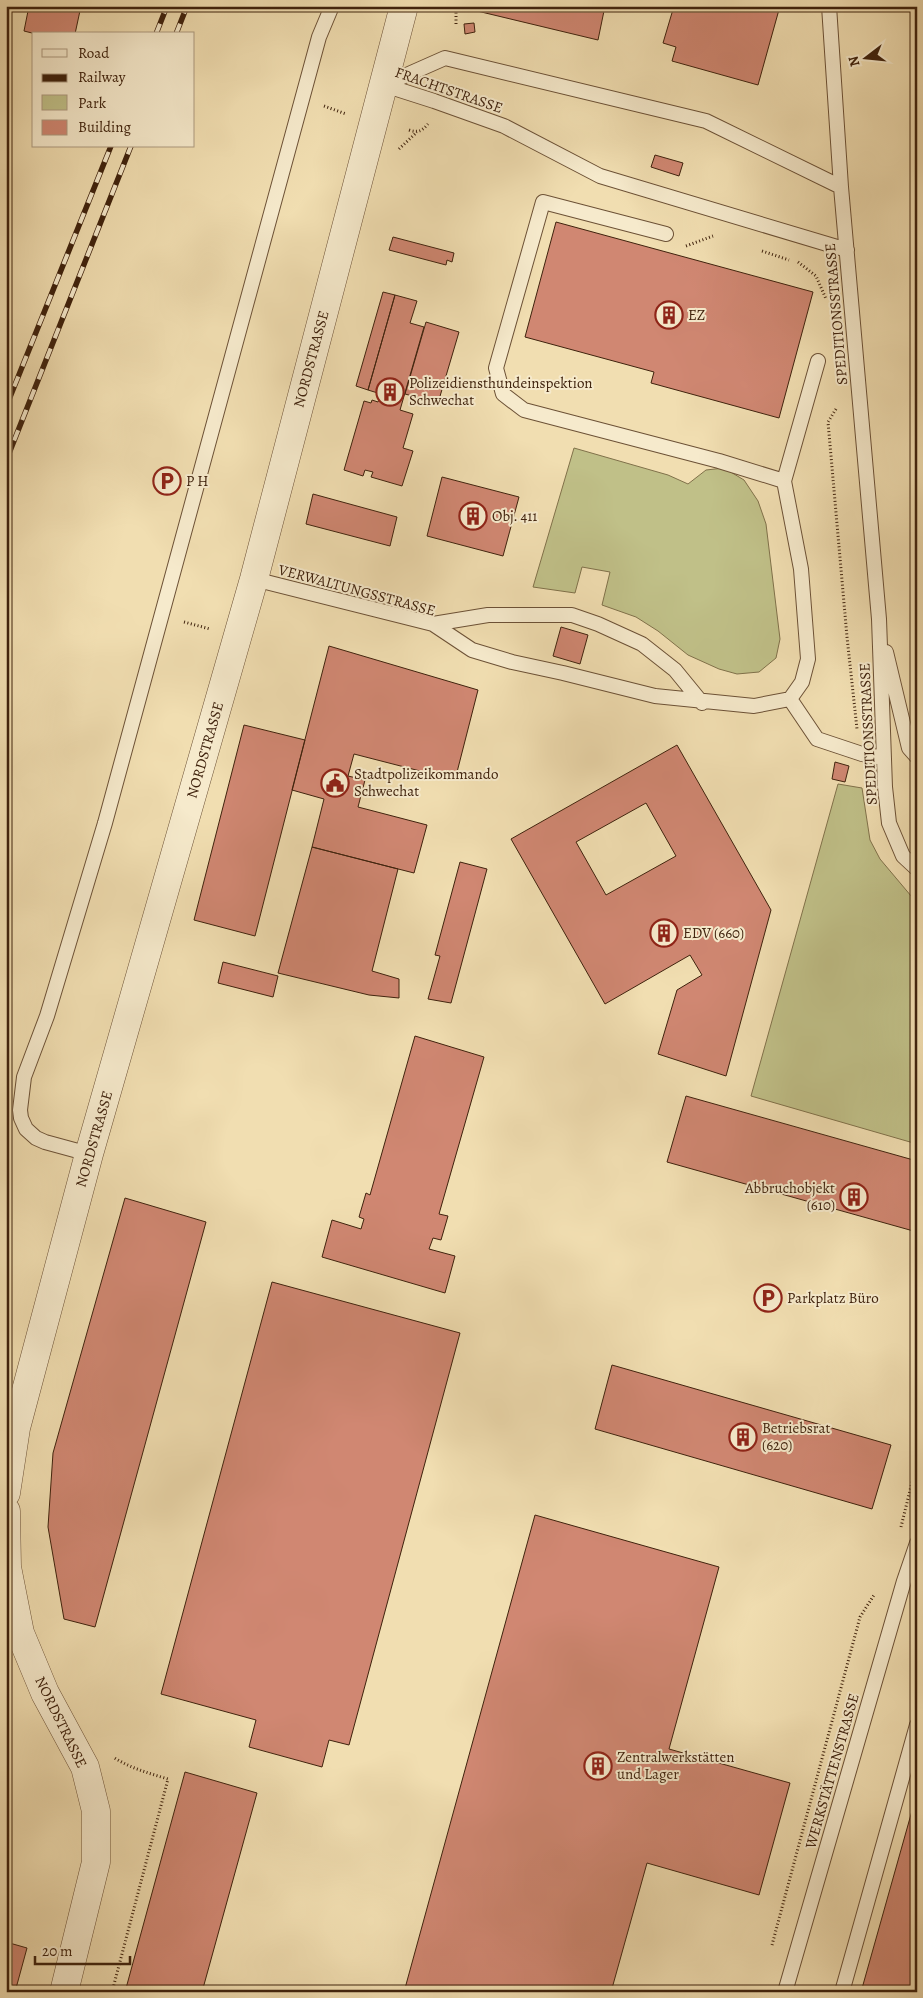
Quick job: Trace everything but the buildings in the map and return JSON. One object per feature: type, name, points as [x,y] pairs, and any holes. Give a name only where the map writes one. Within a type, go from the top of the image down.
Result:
[{"type":"street","name":"NORDSTRASSE","points":[[6,1493],[16,1428],[89,1154],[254,579],[404,6]]},
{"type":"street","name":"NORDSTRASSE","points":[[6,1511],[7,1567],[20,1633],[46,1692],[86,1767],[96,1811],[96,1862],[64,1992]]},
{"type":"lane","points":[[89,1154],[36,1138],[26,1129],[20,1110],[24,1078],[47,1016],[104,823],[319,37],[332,6]]},
{"type":"lane","name":"SPEDITIONSSTRASSE","points":[[829,6],[841,187],[879,619],[884,758],[889,823],[903,856],[917,869]]},
{"type":"lane","name":"FRACHTSTRASSE","points":[[384,85],[445,58],[706,121],[841,187]]},
{"type":"lane","name":"FRACHTSTRASSE","points":[[384,85],[434,100],[504,126],[600,176],[847,250]]},
{"type":"lane","points":[[666,234],[544,202],[496,368],[503,394],[524,410],[719,461],[784,481]]},
{"type":"lane","points":[[818,361],[784,481],[801,569],[808,659],[802,682],[790,699],[817,739],[862,754],[884,758]]},
{"type":"lane","name":"VERWALTUNGSSTRASSE","points":[[254,579],[433,624],[472,650],[512,662],[655,696],[754,706],[790,699]]},
{"type":"lane","points":[[433,624],[488,615],[572,615],[598,624],[642,644],[675,670],[702,702]]},
{"type":"lane","name":"SPEDITIONSSTRASSE","points":[[879,619],[909,748],[917,757]]},
{"type":"lane","name":"WERKSTÄTTENSTRASSE","points":[[785,1992],[910,1559],[917,1543]]},
{"type":"lane","points":[[842,1992],[917,1725]]},
{"type":"path","points":[[456,6],[456,24]]},
{"type":"path","points":[[303,98],[346,114],[352,114]]},
{"type":"path","points":[[397,151],[417,132],[429,124]]},
{"type":"path","points":[[409,130],[417,132]]},
{"type":"path","points":[[161,615],[217,631]]},
{"type":"path","points":[[900,1528],[917,1462]]},
{"type":"path","points":[[772,1946],[860,1617],[875,1593]]},
{"type":"path","points":[[106,1752],[125,1764],[143,1772],[168,1779],[112,1992]]},
{"type":"green space","points":[[574,448],[668,475],[688,484],[706,470],[724,468],[744,480],[758,501],[766,524],[780,639],[776,658],[759,672],[737,674],[719,669],[688,655],[658,631],[636,617],[602,605],[610,572],[582,567],[575,593],[533,587]]},
{"type":"green space","points":[[838,784],[862,788],[870,840],[880,859],[917,903],[917,1144],[751,1096]]},
{"type":"railway","points":[[157,32],[167,6]]},
{"type":"railway","points":[[177,32],[187,6]]},
{"type":"railway","points":[[6,407],[110,148]]},
{"type":"railway","points":[[6,461],[130,148]]},
{"type":"place","name":"EZ","points":[[669,315]]},
{"type":"place","name":"Polizeidiensthundeinspektion Schwechat","points":[[390,392]]},
{"type":"place","name":"P H","points":[[167,481]]},
{"type":"place","name":"Obj. 411","points":[[473,516]]},
{"type":"place","name":"Stadtpolizeikommando Schwechat","points":[[335,783]]},
{"type":"place","name":"EDV (660)","points":[[664,933]]},
{"type":"place","name":"Abbruchobjekt (610)","points":[[854,1197]]},
{"type":"place","name":"Parkplatz Büro","points":[[768,1298]]},
{"type":"place","name":"Betriebsrat (620)","points":[[743,1437]]},
{"type":"place","name":"Zentralwerkstätten und Lager","points":[[598,1766]]}]
